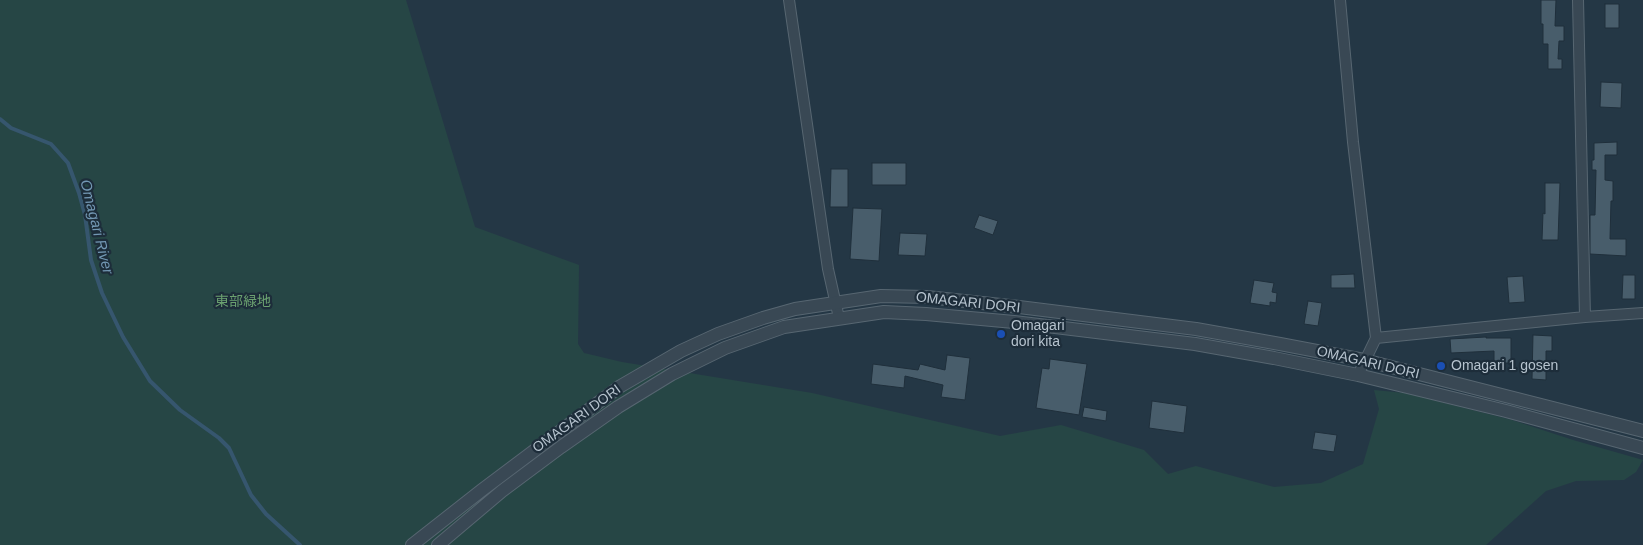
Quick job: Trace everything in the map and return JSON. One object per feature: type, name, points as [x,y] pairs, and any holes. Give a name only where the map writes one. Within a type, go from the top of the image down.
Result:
[{"type":"street","points":[[789,0],[828,269],[839,318]]},
{"type":"street","points":[[1340,0],[1352,142],[1376,338],[1358,375]]},
{"type":"street","points":[[1578,0],[1585,317]]},
{"type":"street","name":"OMAGARI DORI","points":[[412,545],[611,393],[681,351],[718,334],[795,309],[881,296],[927,297],[1196,329],[1364,360],[1643,431]]},
{"type":"street","name":"OMAGARI DORI","points":[[438,545],[502,491],[561,447],[618,407],[672,374],[725,348],[784,327],[884,312],[1014,322],[1195,344],[1274,358],[1358,375],[1506,411],[1643,448]]},
{"type":"street","points":[[1376,338],[1643,313]]},
{"type":"green space","name":"東部緑地","points":[[0,0],[406,0],[475,227],[579,265],[578,344],[584,353],[622,362],[812,393],[1000,436],[1061,425],[1144,450],[1168,474],[1196,466],[1274,487],[1321,483],[1363,464],[1379,409],[1374,390],[1405,393],[1512,420],[1643,460],[1636,472],[1624,480],[1576,481],[1546,491],[1486,545],[0,545]]},
{"type":"building","points":[[1541,0],[1556,0],[1555,26],[1564,26],[1564,41],[1559,41],[1558,59],[1562,59],[1562,69],[1548,69],[1548,44],[1543,44]]},
{"type":"building","points":[[1605,4],[1619,4],[1619,28],[1605,28]]},
{"type":"building","points":[[1601,82],[1622,83],[1621,108],[1600,107]]},
{"type":"building","points":[[1617,142],[1617,155],[1605,155],[1605,180],[1613,181],[1610,239],[1626,239],[1626,256],[1590,254],[1590,215],[1595,215],[1596,170],[1592,170],[1594,143]]},
{"type":"building","points":[[872,163],[906,163],[906,185],[872,185]]},
{"type":"building","points":[[831,169],[848,169],[848,207],[830,207]]},
{"type":"building","points":[[1545,183],[1560,183],[1558,240],[1542,240],[1543,213],[1545,214]]},
{"type":"building","points":[[853,208],[882,209],[879,261],[850,259]]},
{"type":"building","points":[[979,215],[998,221],[993,235],[974,228]]},
{"type":"building","points":[[900,233],[927,234],[925,256],[898,255]]},
{"type":"building","points":[[1354,274],[1355,288],[1331,288],[1331,275]]},
{"type":"building","points":[[1623,275],[1635,275],[1635,299],[1622,299]]},
{"type":"building","points":[[1523,276],[1525,302],[1509,303],[1507,277]]},
{"type":"building","points":[[1254,280],[1274,283],[1272,292],[1277,293],[1276,303],[1270,302],[1270,306],[1250,303]]},
{"type":"building","points":[[1308,301],[1322,303],[1318,326],[1304,324]]},
{"type":"building","points":[[1533,335],[1552,336],[1552,351],[1546,351],[1546,380],[1532,379]]},
{"type":"building","points":[[1511,338],[1511,363],[1494,363],[1494,351],[1451,353],[1450,339]]},
{"type":"building","points":[[947,355],[970,358],[965,400],[941,397],[943,385],[905,376],[904,388],[871,384],[873,364],[918,370],[920,364],[945,370]]},
{"type":"building","points":[[1050,359],[1087,364],[1079,415],[1036,408],[1042,368],[1049,369]]},
{"type":"building","points":[[1152,401],[1187,406],[1184,433],[1149,428]]},
{"type":"building","points":[[1084,407],[1107,411],[1106,421],[1082,417]]},
{"type":"building","points":[[1315,432],[1337,435],[1334,452],[1312,449]]},
{"type":"waterway","name":"Omagari River","points":[[0,119],[11,128],[51,144],[68,163],[85,215],[91,260],[102,293],[123,337],[150,381],[180,410],[219,438],[229,448],[251,495],[266,514],[300,545]]},
{"type":"place","name":"Omagari dori kita","points":[[1001,334]]},
{"type":"place","name":"Omagari 1 gosen","points":[[1441,366]]}]
